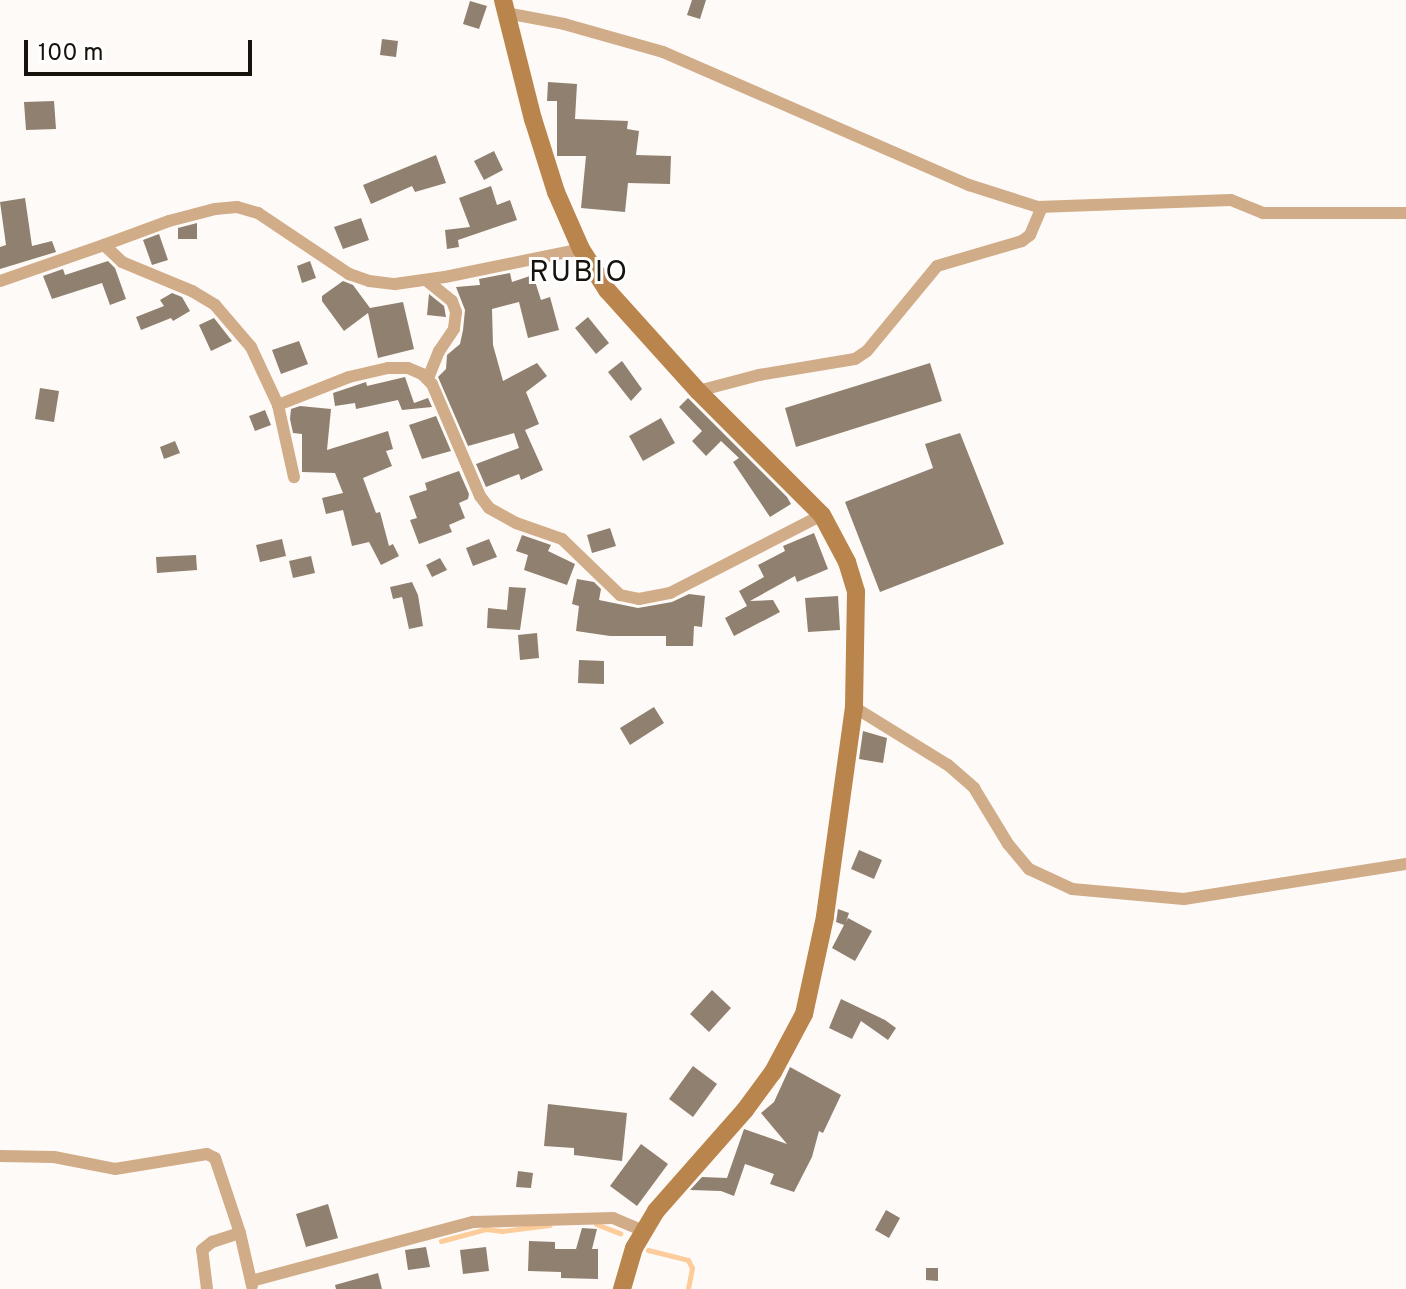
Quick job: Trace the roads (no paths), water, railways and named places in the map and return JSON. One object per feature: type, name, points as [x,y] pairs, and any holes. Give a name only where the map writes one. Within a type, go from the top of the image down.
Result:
[{"type":"main road","points":[[505,7],[537,134],[556,192],[581,249],[607,290],[698,391],[822,515],[847,562],[856,592],[854,707],[825,917],[804,1014],[773,1072],[745,1110],[656,1211],[634,1248],[622,1289]]},
{"type":"street","points":[[505,7],[663,52],[969,185],[1013,201],[1042,207],[1231,200],[1263,213],[1406,213]]},
{"type":"street","points":[[0,281],[169,221],[215,209],[237,207],[258,213],[349,274],[369,281],[395,284],[426,280],[581,249]]},
{"type":"street","points":[[698,391],[759,375],[855,359],[867,351],[937,266],[1022,241],[1030,235],[1042,207]]},
{"type":"street","points":[[104,245],[122,262],[192,291],[215,305],[251,347],[278,405],[294,477]]},
{"type":"street","points":[[426,280],[452,301],[456,312],[454,329],[439,351],[428,378]]},
{"type":"street","points":[[278,405],[349,377],[388,368],[408,368],[428,378],[480,496],[489,508],[516,523],[562,539],[620,595],[639,599],[670,593],[822,515]]},
{"type":"street","points":[[854,707],[948,765],[974,788],[1008,844],[1029,869],[1072,889],[1184,899],[1406,864]]},
{"type":"street","points":[[0,1156],[54,1157],[115,1169],[207,1154],[215,1158],[240,1233],[252,1285],[473,1222],[613,1218],[644,1231]]},
{"type":"street","points":[[207,1289],[202,1250],[212,1242],[240,1233]]},
{"type":"waterway","points":[[596,1224],[620,1233]]},
{"type":"waterway","points":[[441,1241],[486,1229],[502,1231],[550,1225]]},
{"type":"waterway","points":[[648,1250],[688,1260],[692,1268],[688,1289]]},
{"type":"district","name":"RUBIO","points":[[579,274]]}]
